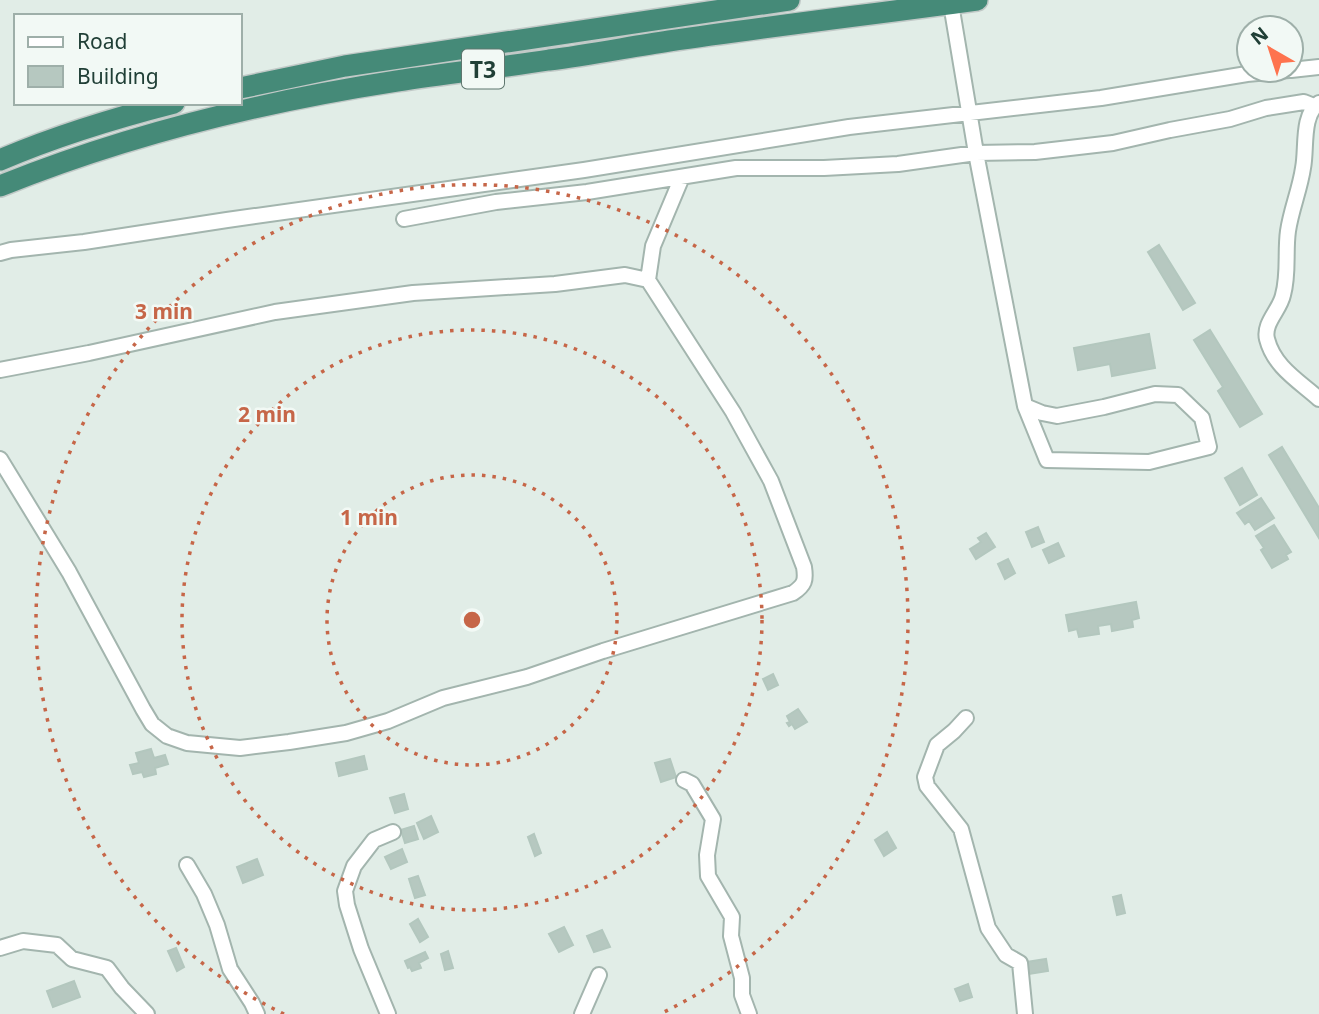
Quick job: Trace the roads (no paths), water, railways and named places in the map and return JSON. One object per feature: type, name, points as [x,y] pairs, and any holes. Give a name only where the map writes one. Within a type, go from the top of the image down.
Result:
[{"type":"highway","name":"T3","points":[[242,88],[345,66],[789,0]]},
{"type":"highway","name":"T3","points":[[0,186],[87,153],[145,135],[225,114],[335,91],[667,41],[978,0]]},
{"type":"highway","points":[[0,160],[74,132],[167,105]]},
{"type":"street","points":[[951,4],[976,153],[1025,406],[1047,460],[1149,462],[1209,447],[1202,418],[1178,395],[1156,394],[1057,416],[1025,406]]},
{"type":"street","points":[[0,253],[584,170],[849,127],[1101,98],[1235,76]]},
{"type":"street","points":[[404,219],[496,202],[587,192],[736,168],[824,168],[898,164],[976,153],[1035,152],[1113,144],[1230,119],[1266,108],[1304,102],[1317,104],[1308,118],[1304,168],[1288,231],[1284,294],[1279,308],[1271,318],[1266,337],[1276,361],[1319,398]]},
{"type":"street","points":[[0,459],[69,572],[152,724],[167,736],[187,743],[240,748],[346,733],[388,721],[443,698],[564,666],[603,651],[793,593],[803,587],[806,579],[804,567],[771,481],[733,412],[648,280],[653,246],[682,177]]},
{"type":"street","points":[[0,370],[275,312],[413,293],[555,284],[625,275],[648,280]]},
{"type":"street","points":[[966,718],[937,745],[925,777],[927,786],[961,829],[988,928],[1006,955],[1020,963],[1024,1014]]},
{"type":"street","points":[[684,780],[692,784],[713,819],[707,855],[708,876],[732,917],[731,936],[742,978],[742,995],[749,1014]]},
{"type":"street","points":[[388,1014],[361,949],[345,891],[354,866],[374,840],[393,832]]},
{"type":"street","points":[[187,865],[204,894],[230,969],[257,1014]]},
{"type":"street","points":[[0,948],[23,941],[57,945],[72,959],[107,968],[122,989],[147,1014]]},
{"type":"street","points":[[582,1014],[599,975]]}]
